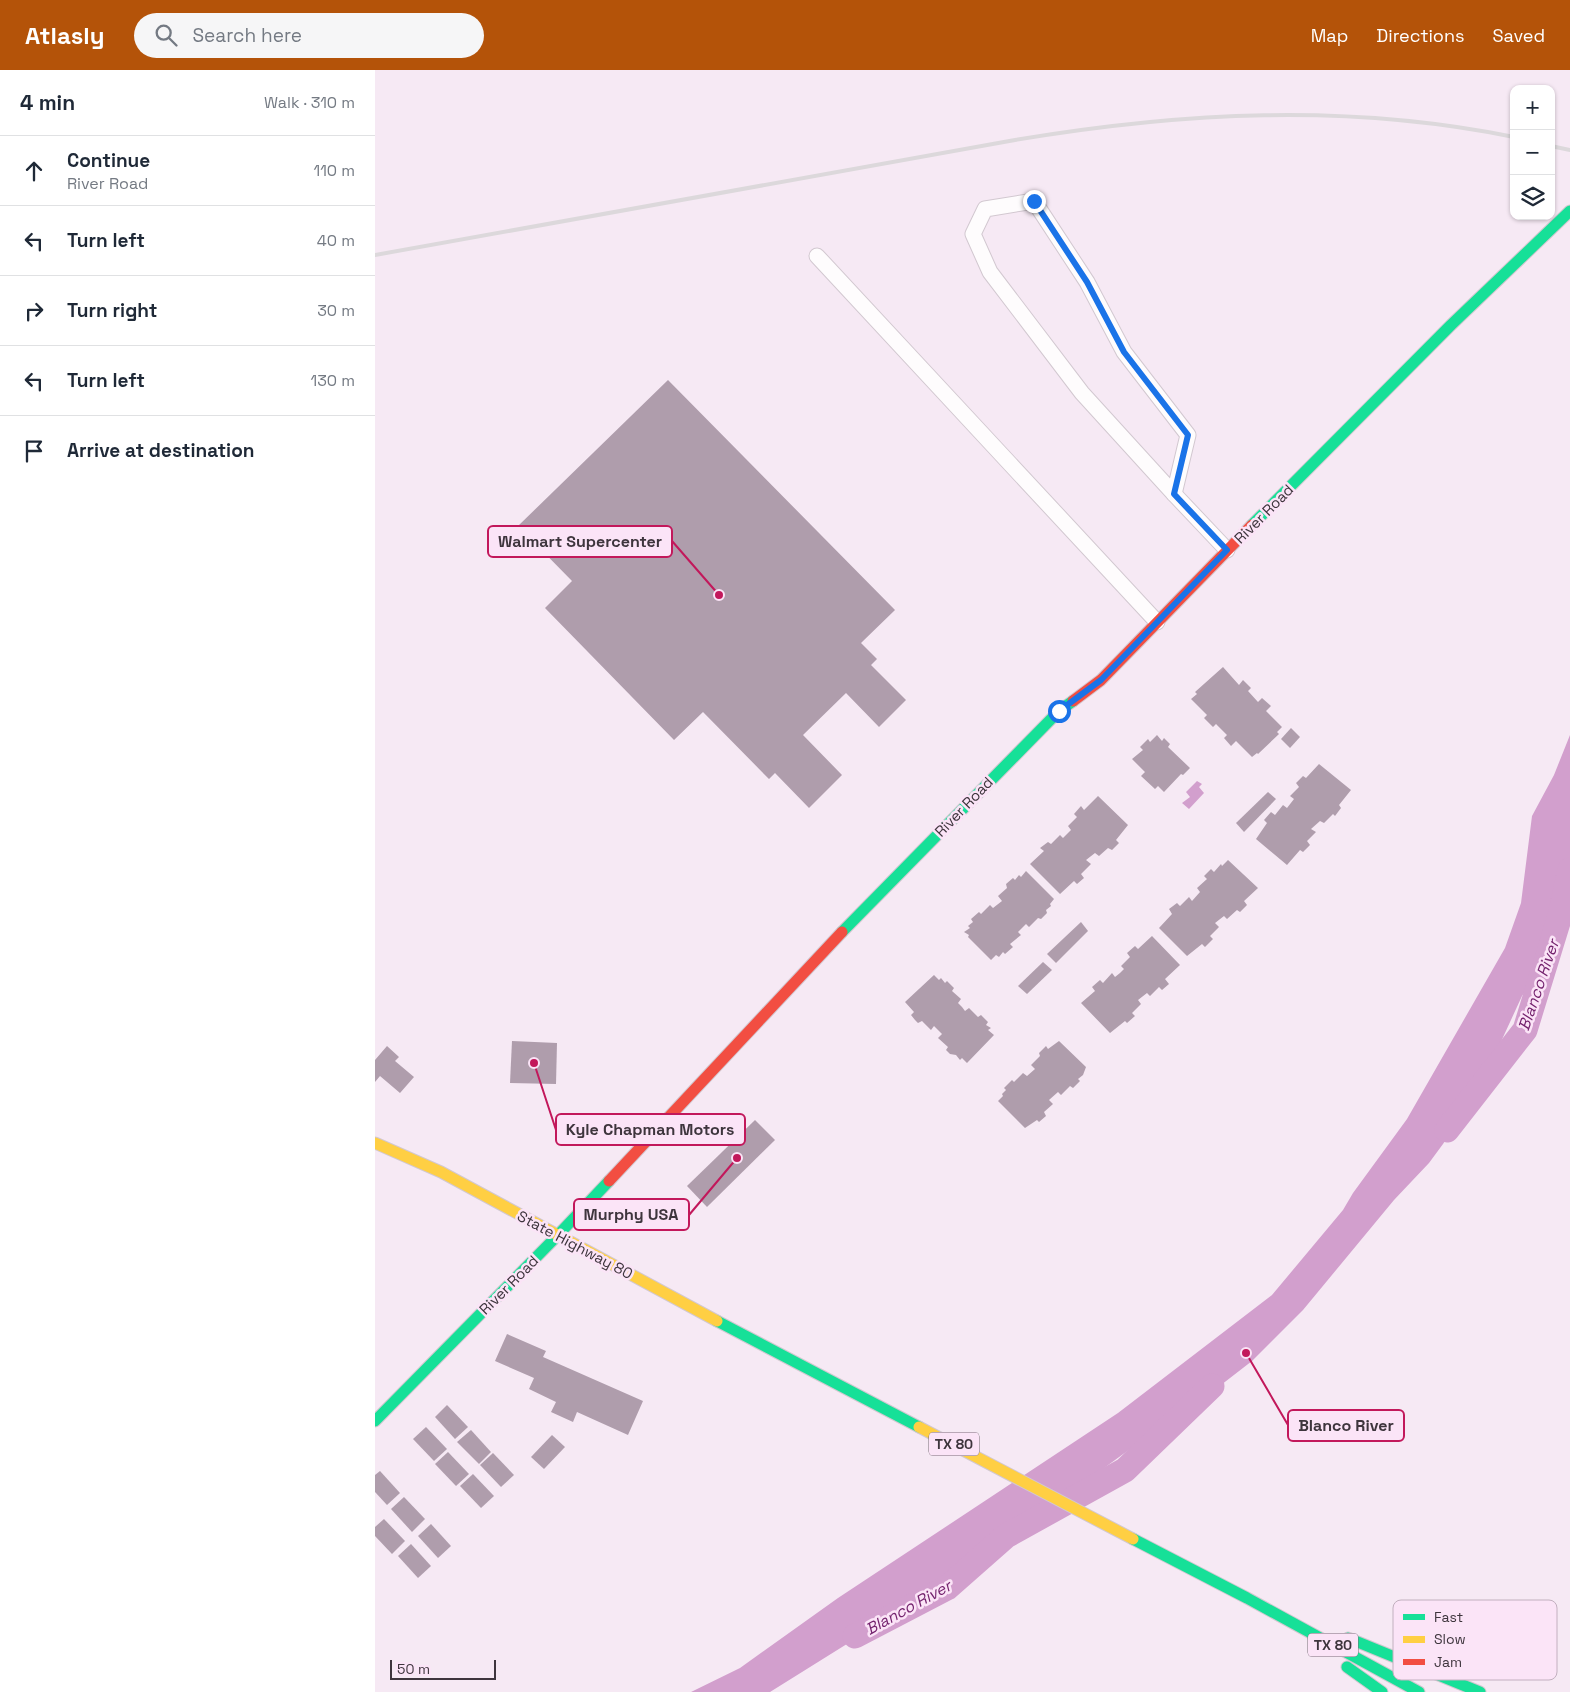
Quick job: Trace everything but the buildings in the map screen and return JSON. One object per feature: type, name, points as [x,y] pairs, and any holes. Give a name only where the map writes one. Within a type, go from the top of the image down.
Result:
[{"type":"street","points":[[1174,494],[1188,435],[1124,352],[1087,282],[1034,201],[985,209],[973,234],[990,272],[1082,393],[1174,494],[1227,550]]},
{"type":"street","name":"River Road","points":[[375,1421],[558,1235],[846,928],[1059,711],[1101,680],[1227,550],[1451,325],[1570,211]]},
{"type":"street","points":[[817,256],[1157,622]]},
{"type":"street","name":"State Highway 80","points":[[375,1143],[441,1172],[663,1293],[1247,1598]]},
{"type":"street","points":[[1247,1598],[1382,1692]]},
{"type":"street","points":[[1247,1598],[1393,1657]]},
{"type":"street","name":"TX 80","points":[[1247,1598],[1393,1678]]},
{"type":"street","name":"TX 80","points":[[1397,1680],[1419,1692]]},
{"type":"street","points":[[1451,1680],[1481,1692]]},
{"type":"shaded area","points":[[1570,735],[1570,920],[1556,948],[1522,996],[1499,1046],[1464,1112],[1443,1144],[1429,1163],[1394,1200],[1303,1310],[1252,1361],[1199,1402],[1167,1422],[1074,1490],[980,1553],[935,1589],[770,1692],[691,1692],[740,1668],[838,1598],[1118,1413],[1272,1295],[1343,1210],[1353,1193],[1407,1119],[1505,948],[1521,903],[1532,816],[1554,775]]},
{"type":"shaded area","points":[[1197,781],[1202,784],[1199,787],[1204,793],[1189,809],[1182,803],[1190,797],[1186,792]]},
{"type":"waterway","name":"Blanco River","points":[[1447,1130],[1525,1030],[1560,916],[1570,870]]},
{"type":"waterway","name":"Blanco River","points":[[855,1636],[947,1588],[1006,1536],[1125,1470],[1212,1386]]},
{"type":"railway","points":[[375,255],[1015,140],[1140,123],[1265,115],[1327,116],[1389,119],[1451,126],[1510,136]]},
{"type":"railway","points":[[1555,147],[1570,150]]},
{"type":"traffic: fast","points":[[1252,525],[1451,325],[1570,211]]},
{"type":"traffic: fast","points":[[842,932],[1059,711],[1073,701]]},
{"type":"traffic: fast","points":[[375,1421],[609,1181]]},
{"type":"traffic: fast","points":[[717,1321],[919,1427]]},
{"type":"traffic: fast","points":[[1133,1539],[1247,1598],[1393,1678]]},
{"type":"traffic: fast","points":[[1348,1638],[1393,1656]]},
{"type":"traffic: fast","points":[[1347,1667],[1382,1692]]},
{"type":"traffic: fast","points":[[1397,1680],[1419,1692]]},
{"type":"traffic: fast","points":[[1451,1680],[1480,1692]]},
{"type":"traffic: slow","points":[[375,1143],[441,1172],[717,1321]]},
{"type":"traffic: slow","points":[[919,1427],[1133,1539]]},
{"type":"traffic: jam","points":[[1073,701],[1101,680],[1252,525]]},
{"type":"traffic: jam","points":[[609,1181],[842,932]]},
{"type":"place","name":"Walmart Supercenter","points":[[719,595]]},
{"type":"place","name":"Kyle Chapman Motors","points":[[534,1063]]},
{"type":"place","name":"Murphy USA","points":[[737,1158]]},
{"type":"place","name":"Blanco River","points":[[1246,1353]]},
{"type":"route","points":[[1034,201],[1087,282],[1124,352],[1188,435],[1174,494],[1227,550],[1101,680],[1059,711]]}]
